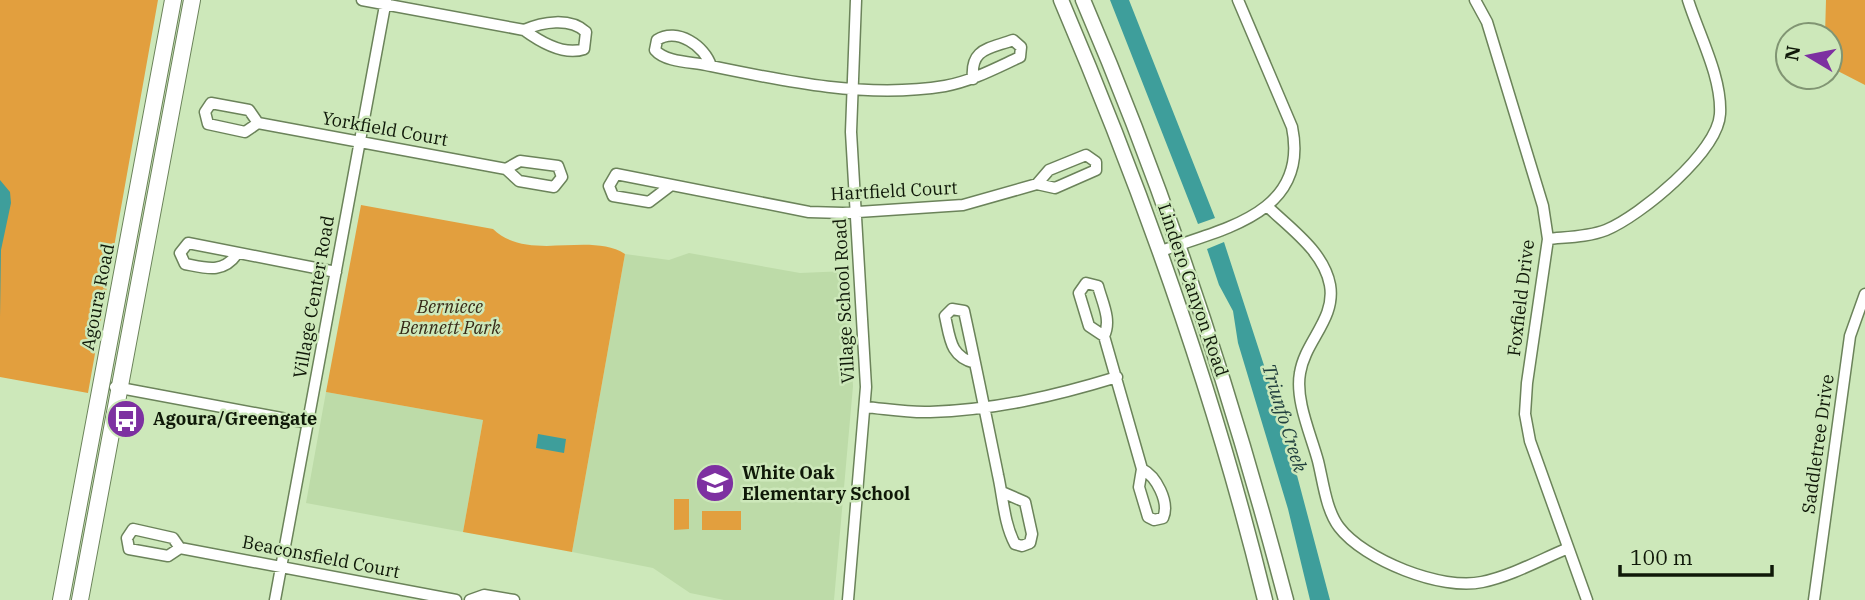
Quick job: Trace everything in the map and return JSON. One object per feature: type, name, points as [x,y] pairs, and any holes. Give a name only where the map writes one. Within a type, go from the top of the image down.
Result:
[{"type":"main road","name":"Agoura Road","points":[[61,600],[173,0]]},
{"type":"main road","points":[[80,600],[192,0]]},
{"type":"street","points":[[362,0],[386,2],[524,30],[542,44],[577,52],[584,49],[587,41],[586,32],[582,28],[546,21],[524,30]]},
{"type":"street","name":"Village School Road","points":[[848,600],[865,407],[866,362],[851,88],[856,0]]},
{"type":"street","name":"Lindero Canyon Road","points":[[1061,0],[1118,135],[1161,251],[1221,435],[1265,600]]},
{"type":"street","name":"Lindero Canyon Road","points":[[1083,0],[1181,244],[1227,389],[1286,600]]},
{"type":"street","points":[[1161,251],[1220,231],[1268,207],[1290,176],[1295,142],[1292,127],[1238,0]]},
{"type":"street","name":"Foxfield Drive","points":[[1475,0],[1487,22],[1540,194],[1548,239],[1525,414],[1530,442],[1566,549],[1587,600]]},
{"type":"street","points":[[1548,239],[1596,233],[1623,221],[1696,163],[1708,147],[1717,130],[1720,114],[1718,89],[1688,0]]},
{"type":"street","name":"Village Center Road","points":[[275,600],[386,2]]},
{"type":"street","points":[[711,66],[703,48],[696,42],[665,36],[657,40],[655,50],[662,56],[711,66],[795,82],[851,88],[919,89],[972,79],[1020,57],[1021,47],[1013,40],[978,53],[971,63],[972,79]]},
{"type":"street","name":"Yorkfield Court","points":[[258,123],[245,132],[208,124],[205,112],[211,103],[249,110],[258,123],[506,169],[519,181],[554,187],[562,177],[558,166],[520,161],[506,169]]},
{"type":"street","name":"Hartfield Court","points":[[670,186],[649,202],[613,196],[609,186],[616,174],[808,212],[857,212],[963,205],[1037,184],[1055,188],[1090,175],[1096,170],[1096,162],[1086,155],[1049,170],[1037,184]]},
{"type":"street","points":[[1268,207],[1312,249],[1325,269],[1330,283],[1329,313],[1306,350],[1299,375],[1303,404],[1338,526],[1371,553],[1440,582],[1465,585],[1485,582],[1566,549]]},
{"type":"street","points":[[237,254],[225,267],[217,269],[185,264],[180,253],[188,243],[337,272]]},
{"type":"street","name":"Saddletree Drive","points":[[1814,600],[1850,337],[1865,294]]},
{"type":"street","points":[[975,363],[958,356],[952,349],[945,316],[952,309],[964,311],[975,363],[984,408],[1002,492],[1015,544],[1022,546],[1030,543],[1032,534],[1025,502],[1002,492]]},
{"type":"street","points":[[1104,336],[1142,469]]},
{"type":"street","points":[[865,407],[928,413],[984,408],[1052,397],[1117,377]]},
{"type":"street","points":[[102,385],[308,423]]},
{"type":"street","name":"Beaconsfield Court","points":[[180,548],[456,600]]},
{"type":"street","points":[[470,600],[484,595],[514,600]]},
{"type":"shaded area","name":"White Oak Elementary School","points":[[689,253],[800,273],[847,271],[853,386],[834,600],[724,600],[690,593],[653,568],[572,552],[625,254],[669,260]]},
{"type":"shaded area","points":[[326,392],[483,420],[463,532],[306,503]]},
{"type":"green space","points":[[0,0],[158,0],[88,393],[0,377]]},
{"type":"green space","points":[[1826,0],[1865,0],[1865,85],[1844,74],[1844,21],[1825,21]]},
{"type":"green space","name":"Berniece Bennett Park","points":[[361,205],[493,229],[507,239],[523,244],[594,245],[625,254],[572,552],[463,532],[483,420],[326,392]]},
{"type":"green space","points":[[674,499],[689,499],[689,529],[674,530]]},
{"type":"green space","points":[[702,511],[741,511],[741,530],[702,530]]},
{"type":"water","points":[[1110,0],[1129,0],[1215,218],[1198,224]]},
{"type":"water","points":[[0,180],[10,192],[11,203],[1,250],[0,317]]},
{"type":"water","points":[[1224,242],[1285,430],[1330,600],[1310,600],[1288,509],[1238,343],[1233,311],[1219,285],[1207,249]]},
{"type":"water","points":[[538,434],[566,439],[564,453],[536,448]]},
{"type":"place","name":"Agoura/Greengate","points":[[126,419]]},
{"type":"place","name":"White Oak Elementary School","points":[[715,483]]},
{"type":"water label","name":"Triunfo Creek","points":[[1285,418]]}]
